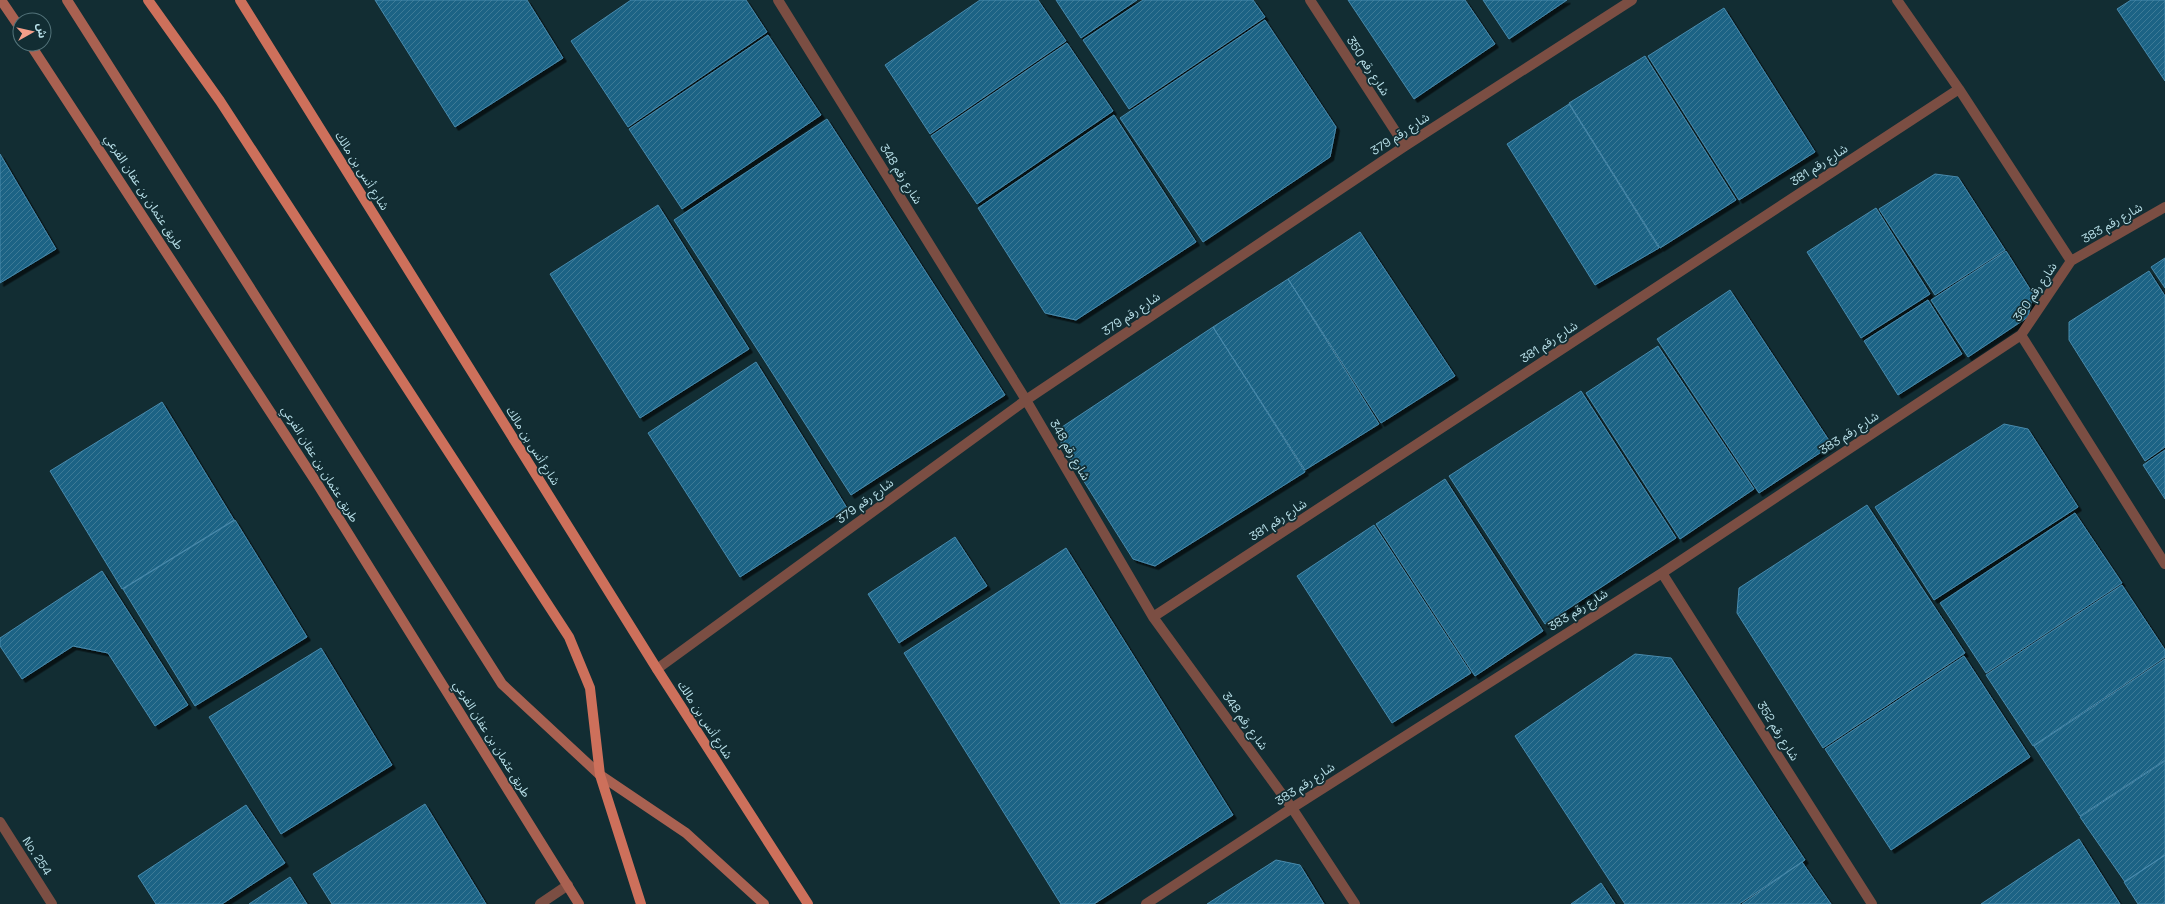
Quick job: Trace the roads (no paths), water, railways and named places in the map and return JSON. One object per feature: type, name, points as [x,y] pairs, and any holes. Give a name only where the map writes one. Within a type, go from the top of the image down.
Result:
[{"type":"main road","points":[[1,0],[12,16]]},
{"type":"main road","points":[[67,0],[502,684],[600,775],[686,833],[764,904]]},
{"type":"main road","points":[[148,0],[220,101],[569,637],[590,688],[600,775],[640,904]]},
{"type":"main road","name":"شارع أنس بن مالك","points":[[240,0],[657,669],[808,904]]},
{"type":"main road","name":"طريق عثمان بن عفان الفرعي","points":[[35,52],[318,485],[568,885],[578,904]]},
{"type":"street","name":"شارع رقم 348","points":[[778,0],[1026,400],[1153,617],[1292,808],[1355,904]]},
{"type":"street","name":"شارع رقم 350","points":[[1310,0],[1405,146]]},
{"type":"street","name":"شارع رقم 379","points":[[657,669],[1026,400],[1405,146],[1632,0]]},
{"type":"street","name":"شارع رقم 360","points":[[1896,0],[1958,89],[2072,261],[2021,335],[2165,564]]},
{"type":"street","name":"شارع رقم 381","points":[[1153,617],[1958,89]]},
{"type":"street","name":"شارع رقم 383","points":[[2072,261],[2165,208]]},
{"type":"street","name":"شارع رقم 383","points":[[1146,904],[1292,808],[1662,572],[2021,335]]},
{"type":"street","name":"شارع رقم 352","points":[[1662,572],[1872,904]]},
{"type":"street","name":"No. 254","points":[[0,822],[52,904]]},
{"type":"street","points":[[540,904],[568,885]]}]
